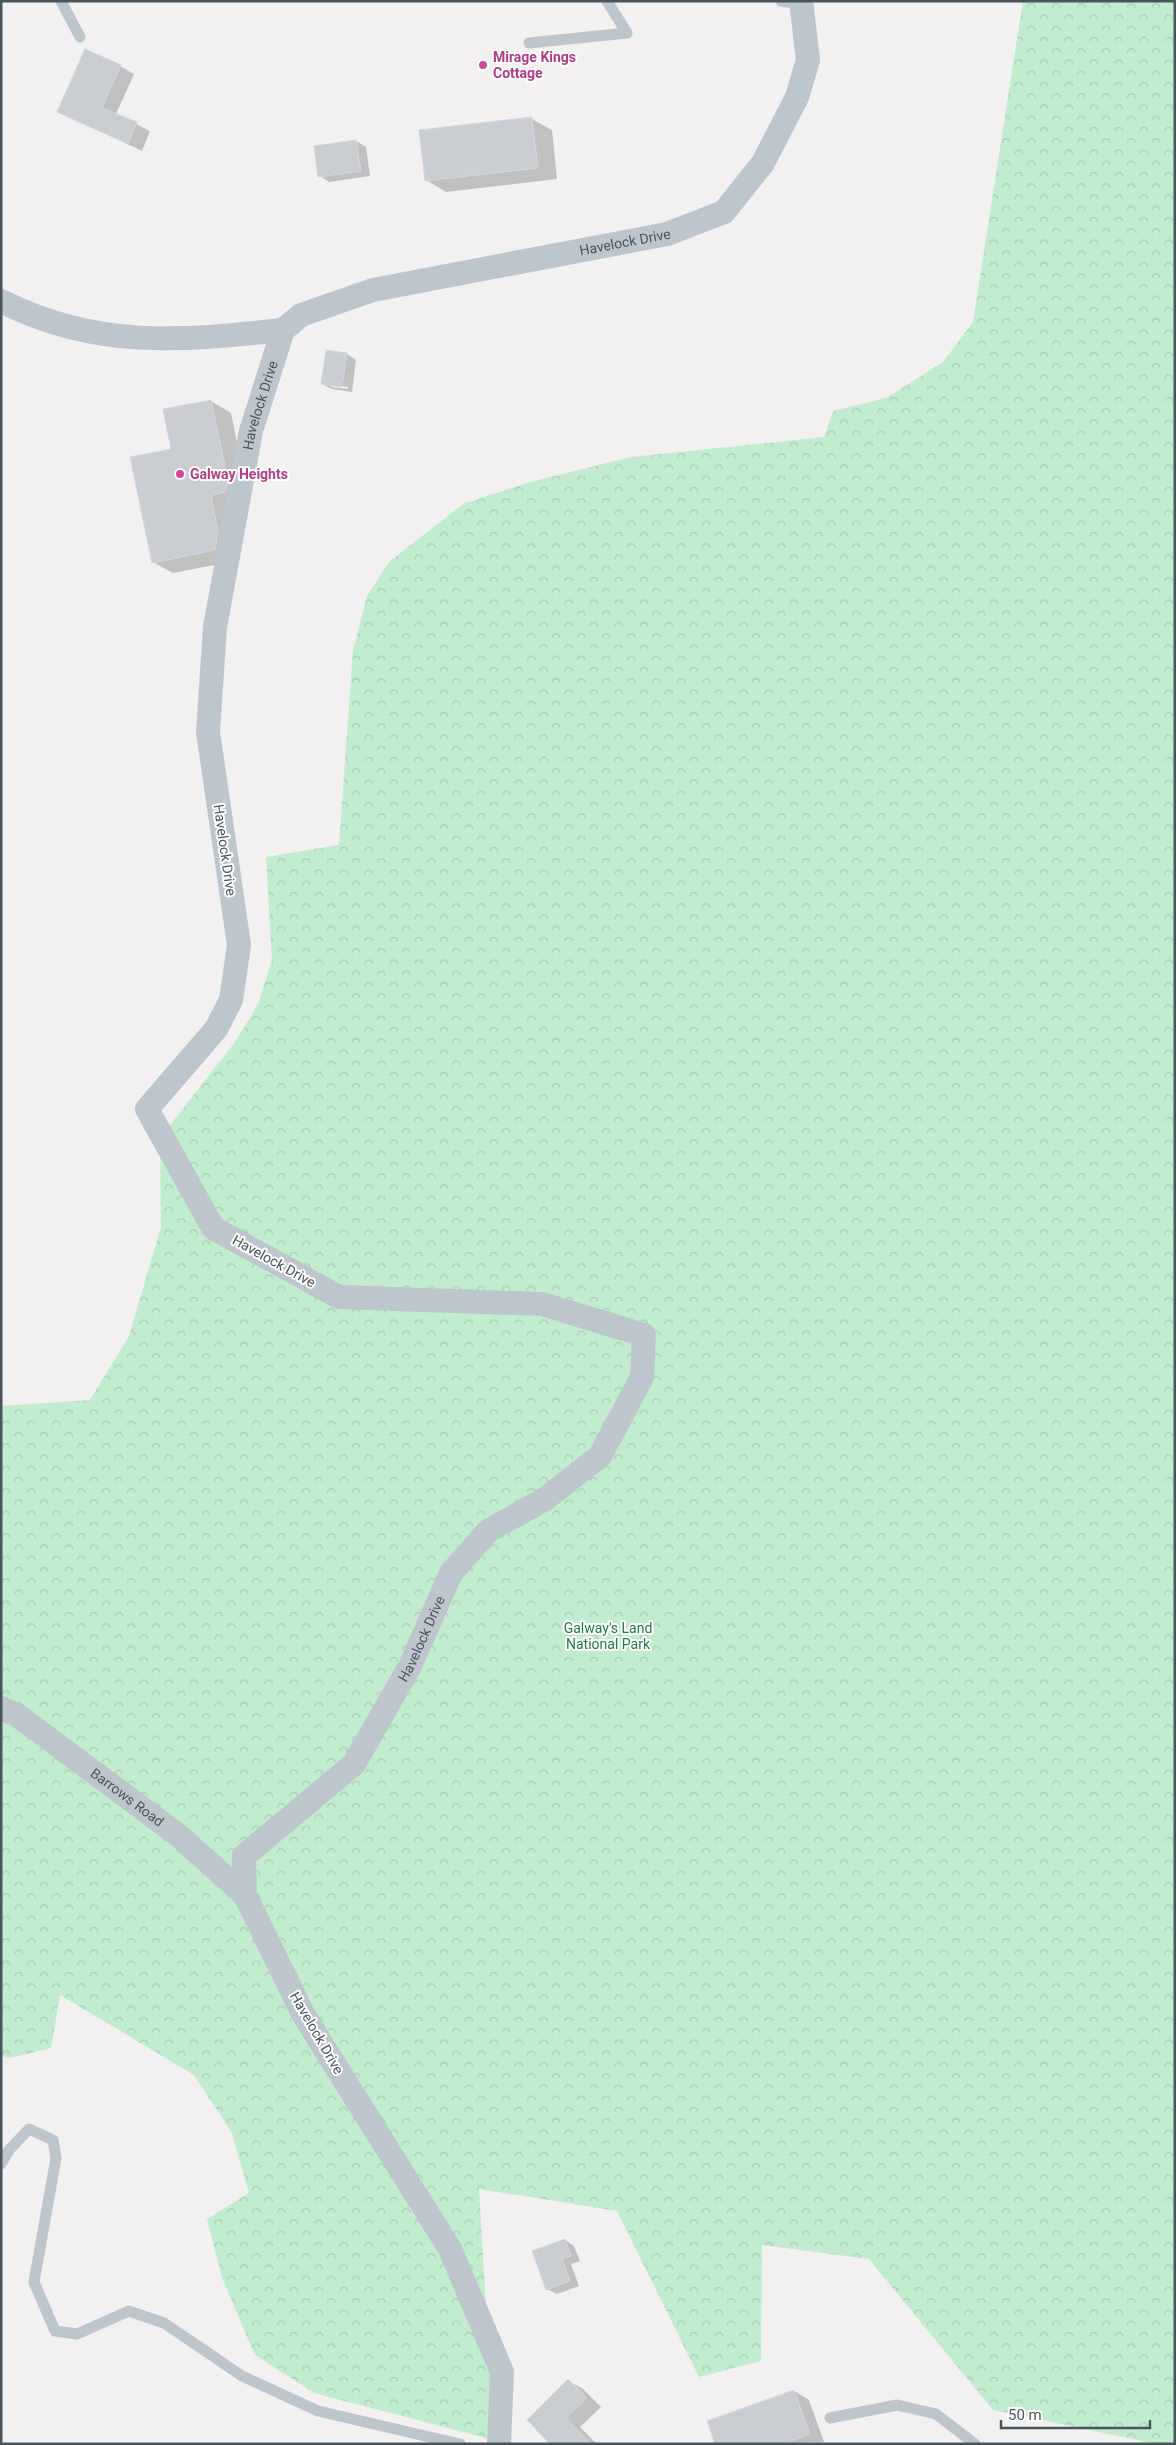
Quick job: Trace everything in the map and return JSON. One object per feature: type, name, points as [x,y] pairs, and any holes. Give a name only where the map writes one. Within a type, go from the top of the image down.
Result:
[{"type":"street","name":"Havelock Drive","points":[[499,2444],[502,2372],[450,2249],[304,2014],[245,1895],[244,1856],[354,1764],[410,1666],[451,1573],[488,1531],[545,1499],[600,1456],[642,1377],[644,1335],[542,1304],[339,1297],[213,1228],[147,1109],[216,1028],[231,1000],[239,945],[208,732],[215,627],[251,431],[283,330],[301,315],[373,290],[667,234],[724,212],[763,163],[797,97],[808,60],[794,2]]},
{"type":"street","points":[[1,301],[31,316],[104,336],[174,340],[283,330]]},
{"type":"street","name":"Barrows Road","points":[[1,1708],[17,1715],[178,1835],[245,1895]]},
{"type":"lane","points":[[61,1],[80,37]]},
{"type":"lane","points":[[529,42],[627,33],[607,1]]},
{"type":"lane","points":[[1,2164],[9,2150],[28,2129],[53,2140],[56,2158],[34,2282],[55,2331],[77,2334],[129,2311],[164,2323],[242,2376],[318,2411],[460,2444]]},
{"type":"lane","points":[[830,2418],[896,2405],[936,2414],[975,2444]]},
{"type":"green space","name":"Galway's Land National Park","points":[[1023,1],[1175,1],[1175,2444],[1157,2444],[993,2410],[869,2259],[762,2245],[761,2361],[699,2377],[617,2211],[479,2189],[494,2440],[314,2393],[255,2355],[222,2278],[207,2219],[249,2193],[232,2133],[194,2075],[60,1995],[51,2048],[10,2058],[1,2056],[1,1406],[90,1400],[129,1336],[161,1227],[160,1138],[235,1042],[258,1004],[272,960],[266,857],[339,845],[353,651],[367,596],[389,562],[463,504],[530,482],[631,457],[824,437],[833,411],[886,398],[943,362],[973,322]]},
{"type":"building","points":[[85,49],[121,65],[102,108],[137,122],[128,144],[57,112]]},
{"type":"building","points":[[532,117],[538,168],[425,181],[419,130]]},
{"type":"building","points":[[356,140],[361,171],[318,177],[314,146]]},
{"type":"building","points":[[326,350],[347,353],[342,387],[321,384]]},
{"type":"building","name":"Galway Heights","points":[[211,400],[228,480],[226,492],[211,495],[218,532],[215,550],[152,563],[130,457],[171,449],[163,409]]},
{"type":"building","points":[[565,2239],[571,2256],[562,2259],[570,2281],[546,2290],[532,2251]]},
{"type":"building","points":[[568,2379],[587,2398],[566,2418],[591,2444],[550,2444],[527,2420]]},
{"type":"building","points":[[794,2390],[810,2434],[783,2444],[715,2444],[707,2421]]},
{"type":"place","name":"Mirage Kings Cottage","points":[[483,65]]},
{"type":"place","name":"Galway Heights","points":[[180,474]]}]
